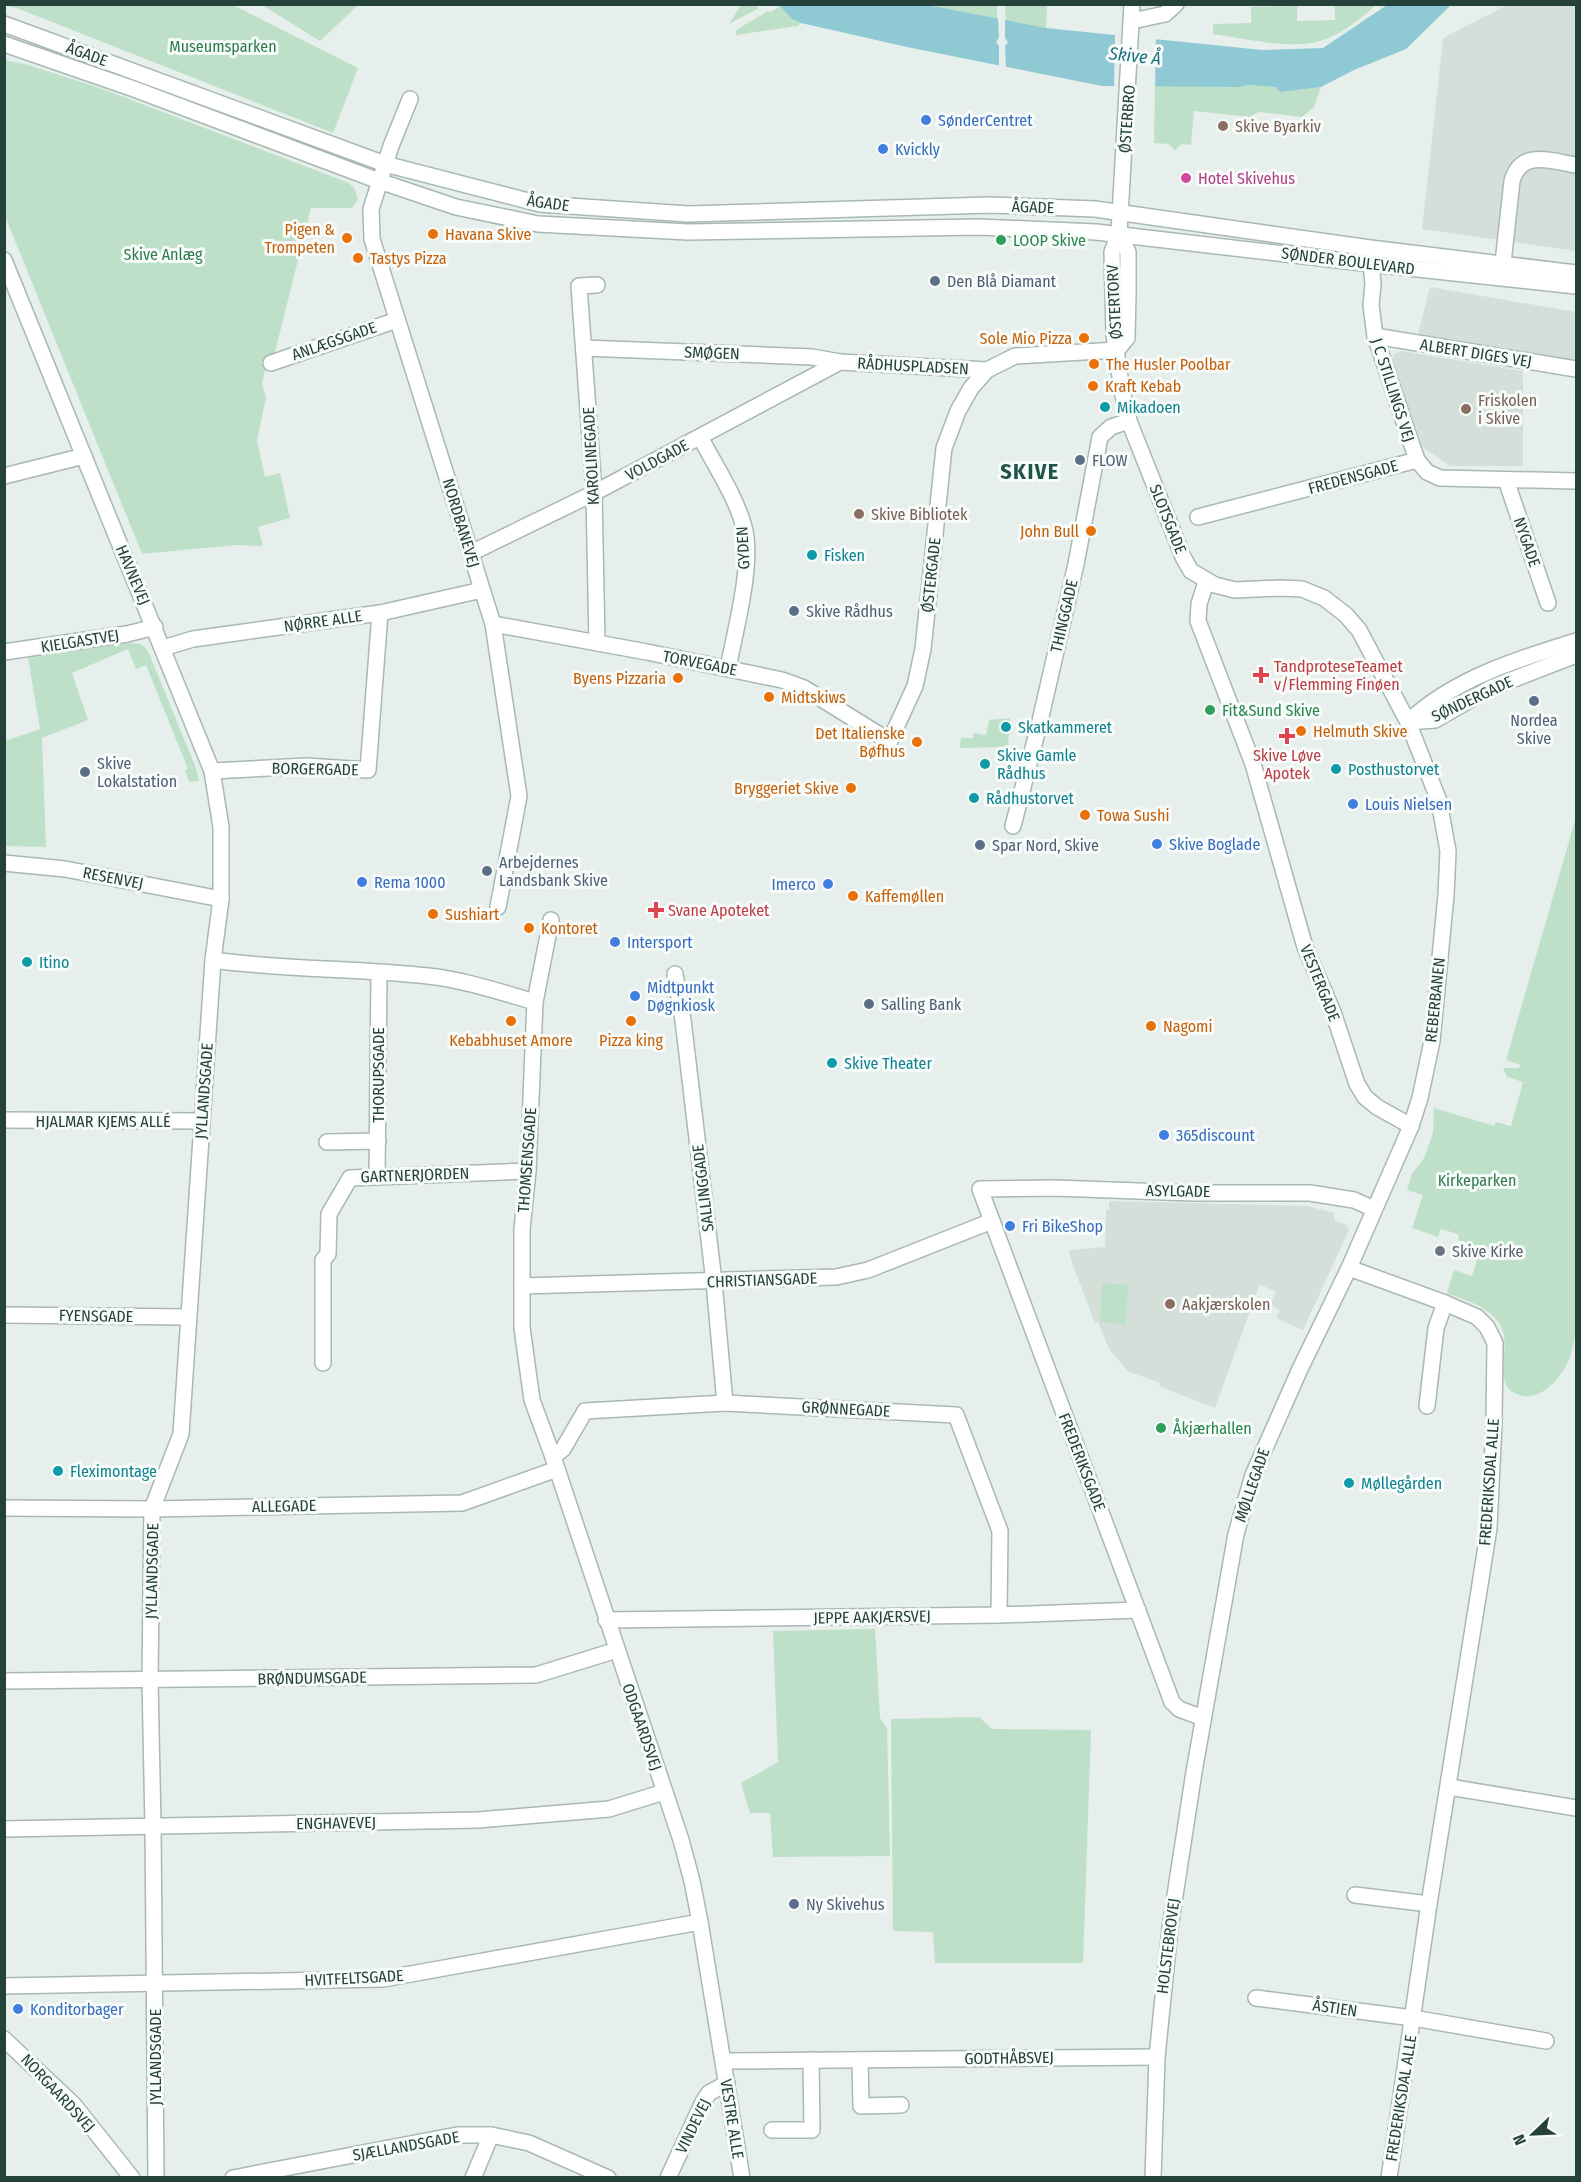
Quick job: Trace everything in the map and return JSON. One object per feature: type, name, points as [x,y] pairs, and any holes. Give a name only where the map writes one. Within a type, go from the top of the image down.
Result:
[{"type":"street","name":"ØSTERBRO","points":[[1119,233],[1132,4]]},
{"type":"street","points":[[1132,21],[1165,14],[1176,4]]},
{"type":"street","name":"ÅGADE","points":[[4,24],[385,164],[540,204],[688,214],[990,206],[1095,209],[1121,212]]},
{"type":"street","name":"ÅGADE","points":[[4,44],[456,207],[538,224],[688,232],[979,227],[1119,233]]},
{"type":"street","name":"NORDBANEVEJ","points":[[410,99],[391,146],[371,209],[372,239],[493,624],[519,796],[498,907]]},
{"type":"street","points":[[1503,270],[1515,169],[1523,162],[1533,159],[1576,165]]},
{"type":"street","name":"SØNDER BOULEVARD","points":[[1121,212],[1370,248],[1503,270],[1576,286]]},
{"type":"street","name":"SØNDER BOULEVARD","points":[[1119,233],[1371,264],[1576,273]]},
{"type":"street","name":"ØSTERTORV","points":[[1119,233],[1128,252],[1128,305],[1127,338],[1117,350],[1120,380],[1129,421]]},
{"type":"street","name":"J C STILLINGS VEJ","points":[[1370,248],[1374,336],[1417,460]]},
{"type":"street","name":"HAVNEVEJ","points":[[5,260],[212,771],[221,827],[221,899]]},
{"type":"street","name":"KAROLINEGADE","points":[[597,285],[579,286],[594,494],[597,643]]},
{"type":"street","name":"ANLÆGSGADE","points":[[271,363],[397,320]]},
{"type":"street","name":"ALBERT DIGES VEJ","points":[[1374,336],[1576,369]]},
{"type":"street","name":"SMØGEN","points":[[584,348],[812,357],[840,362]]},
{"type":"street","name":"ØSTERGADE","points":[[888,746],[915,686],[923,649],[944,448],[958,411],[971,388],[987,370],[1015,356],[1117,350]]},
{"type":"street","name":"VOLDGADE","points":[[471,553],[594,494],[840,362]]},
{"type":"street","name":"RÅDHUSPLADSEN","points":[[840,362],[987,370]]},
{"type":"street","name":"SLOTSGADE","points":[[1129,421],[1183,557],[1191,571],[1206,582]]},
{"type":"street","name":"THINGGADE","points":[[1012,826],[1040,721],[1076,564],[1100,437],[1111,427],[1129,421]]},
{"type":"street","name":"GYDEN","points":[[700,437],[739,512],[745,530],[744,577],[728,668]]},
{"type":"street","points":[[4,476],[84,456]]},
{"type":"street","name":"FREDENSGADE","points":[[1198,517],[1417,460],[1427,472],[1440,478],[1576,481]]},
{"type":"street","name":"NYGADE","points":[[1506,480],[1548,603]]},
{"type":"street","name":"REBERBANEN","points":[[1206,582],[1228,590],[1302,589],[1333,603],[1356,627],[1408,722],[1439,801],[1448,851],[1446,895],[1432,1041],[1425,1079],[1411,1126],[1349,1268]]},
{"type":"street","name":"VESTERGADE","points":[[1206,582],[1199,604],[1198,621],[1253,765],[1305,947],[1333,1012],[1357,1084],[1365,1097],[1377,1107],[1411,1126]]},
{"type":"street","name":"NØRRE ALLE","points":[[163,648],[193,639],[380,613],[482,590]]},
{"type":"street","name":"BORGERGADE","points":[[212,771],[306,766],[368,770],[380,613]]},
{"type":"street","name":"TORVEGADE","points":[[493,624],[782,680],[804,688],[878,734],[888,746]]},
{"type":"street","name":"KIELGASTVEJ","points":[[4,652],[127,634],[155,627]]},
{"type":"street","name":"SØNDERGADE","points":[[1408,722],[1426,705],[1485,674],[1540,652],[1576,641]]},
{"type":"street","name":"SØNDERGADE","points":[[1408,722],[1435,720],[1491,688],[1576,655]]},
{"type":"street","name":"RESENVEJ","points":[[4,863],[65,869],[221,899]]},
{"type":"street","name":"JYLLANDSGADE","points":[[156,2178],[150,1680],[152,1509],[180,1434],[213,960],[221,899]]},
{"type":"street","name":"THOMSENSGADE","points":[[532,1400],[522,1328],[522,1229],[528,1171],[535,1002],[551,920]]},
{"type":"street","points":[[213,960],[244,965],[429,976],[535,1002]]},
{"type":"street","name":"THORUPSGADE","points":[[377,1177],[379,973]]},
{"type":"street","name":"SALLINGGADE","points":[[675,974],[683,1020],[714,1282],[725,1403]]},
{"type":"street","name":"HJALMAR KJEMS ALLÉ","points":[[4,1120],[202,1121]]},
{"type":"street","points":[[327,1142],[378,1141]]},
{"type":"street","name":"GARTNERJORDEN","points":[[323,1363],[323,1260],[328,1254],[329,1214],[350,1178],[528,1171]]},
{"type":"street","name":"ASYLGADE","points":[[980,1189],[1055,1188],[1194,1193],[1310,1193],[1354,1200],[1374,1209]]},
{"type":"street","name":"FREDERIKSGADE","points":[[980,1189],[1172,1702],[1179,1709],[1203,1718]]},
{"type":"street","name":"CHRISTIANSGADE","points":[[522,1286],[836,1277],[868,1270],[992,1221]]},
{"type":"street","name":"FREDERIKSDAL ALLE","points":[[1349,1268],[1445,1303],[1479,1319],[1495,1343],[1494,1422],[1488,1528],[1389,2178]]},
{"type":"street","name":"MØLLEGADE","points":[[1203,1718],[1236,1534],[1253,1475],[1300,1369],[1349,1268]]},
{"type":"street","points":[[1427,1406],[1436,1328],[1445,1303]]},
{"type":"street","name":"FYENSGADE","points":[[4,1315],[188,1317]]},
{"type":"street","name":"ODGAARDSVEJ","points":[[532,1400],[684,1850],[700,1922],[724,2061]]},
{"type":"street","name":"GRØNNEGADE","points":[[555,1463],[585,1411],[725,1403],[956,1415],[1000,1531],[999,1615]]},
{"type":"street","name":"ALLEGADE","points":[[4,1508],[152,1509],[462,1503],[555,1463]]},
{"type":"street","name":"JEPPE AAKJÆRSVEJ","points":[[606,1620],[999,1615],[1138,1610]]},
{"type":"street","name":"BRØNDUMSGADE","points":[[4,1681],[536,1675],[617,1650]]},
{"type":"street","name":"HOLSTEBROVEJ","points":[[1153,2178],[1156,2057],[1171,1918],[1203,1718]]},
{"type":"street","points":[[1449,1787],[1576,1808]]},
{"type":"street","name":"ENGHAVEVEJ","points":[[4,1829],[478,1820],[609,1809],[664,1792]]},
{"type":"street","points":[[1355,1895],[1429,1904]]},
{"type":"street","name":"HVITFELTSGADE","points":[[4,1986],[383,1979],[700,1922]]},
{"type":"street","name":"ÅSTIEN","points":[[1256,1998],[1413,2019]]},
{"type":"street","name":"FREDERIKSDAL ALLE","points":[[1413,2019],[1546,2041]]},
{"type":"street","name":"NORGAARDSVEJ","points":[[4,2039],[74,2105],[132,2178]]},
{"type":"street","name":"GODTHÅBSVEJ","points":[[724,2061],[1156,2057]]},
{"type":"street","points":[[772,2130],[812,2130],[811,2060]]},
{"type":"street","points":[[860,2060],[861,2106],[901,2105]]},
{"type":"street","name":"VESTRE ALLE","points":[[724,2061],[742,2178]]},
{"type":"street","name":"VINDEVEJ","points":[[668,2178],[703,2102],[709,2093],[727,2083]]},
{"type":"street","name":"SJÆLLANDSGADE","points":[[233,2178],[457,2135],[491,2135],[529,2143],[608,2178]]},
{"type":"street","points":[[473,2178],[491,2135]]},
{"type":"shaded area","points":[[1507,5],[1576,5],[1576,251],[1422,229],[1443,38]]},
{"type":"shaded area","points":[[1430,287],[1576,312],[1576,364],[1418,335]]},
{"type":"shaded area","name":"Friskolen i Skive","points":[[1401,351],[1523,371],[1523,466],[1450,466],[1423,447],[1392,360],[1394,354]]},
{"type":"shaded area","name":"Aakjærskolen","points":[[1109,1201],[1307,1206],[1335,1213],[1334,1220],[1346,1225],[1349,1230],[1303,1330],[1276,1318],[1280,1310],[1270,1305],[1276,1292],[1259,1286],[1215,1408],[1161,1387],[1158,1382],[1129,1372],[1109,1349],[1098,1322],[1095,1323],[1069,1250],[1105,1247],[1106,1210],[1109,1209]]},
{"type":"green space","name":"Museumsparken","points":[[5,5],[233,5],[358,68],[333,133]]},
{"type":"green space","points":[[262,5],[358,5],[320,41]]},
{"type":"green space","points":[[741,5],[754,5],[759,8],[729,24]]},
{"type":"green space","points":[[927,5],[997,5],[997,20]]},
{"type":"green space","points":[[1005,5],[1047,5],[1046,28],[1006,22]]},
{"type":"green space","points":[[1335,5],[1376,5],[1355,23],[1330,37],[1312,43],[1276,43],[1213,34],[1213,24],[1251,23],[1251,7],[1297,6],[1297,21],[1335,20]]},
{"type":"green space","points":[[781,6],[792,19],[801,23],[797,26],[736,35],[736,30]]},
{"type":"green space","name":"Skive Anlæg","points":[[4,60],[25,64],[100,88],[349,183],[355,189],[358,200],[352,208],[311,208],[275,352],[267,362],[262,384],[266,397],[257,441],[265,477],[280,473],[290,518],[258,527],[263,546],[235,545],[142,554],[5,216]]},
{"type":"green space","points":[[1249,85],[1276,87],[1287,91],[1321,87],[1314,107],[1302,117],[1259,112],[1249,117],[1194,111],[1191,145],[1181,144],[1175,151],[1169,144],[1154,143],[1155,86],[1239,87]]},
{"type":"green space","points":[[126,643],[141,644],[148,651],[196,768],[199,781],[189,782],[185,770],[188,769],[146,665],[136,669],[128,649],[72,673],[88,720],[42,738],[46,847],[5,846],[5,741],[40,729],[28,658]]},
{"type":"green space","points":[[1010,718],[1008,747],[960,748],[961,738],[973,738],[973,733],[986,735],[989,720]]},
{"type":"green space","name":"Kirkeparken","points":[[1576,817],[1576,1336],[1568,1362],[1561,1375],[1536,1395],[1522,1396],[1512,1391],[1505,1382],[1503,1368],[1505,1345],[1499,1323],[1489,1312],[1447,1293],[1454,1270],[1472,1276],[1481,1248],[1459,1241],[1458,1234],[1441,1229],[1438,1237],[1412,1228],[1423,1195],[1407,1190],[1412,1174],[1424,1158],[1433,1133],[1434,1108],[1494,1126],[1496,1122],[1511,1126],[1523,1082],[1507,1077],[1503,1068],[1518,1068],[1521,1065],[1506,1060]]},
{"type":"green space","points":[[1102,1283],[1128,1285],[1126,1324],[1100,1322]]},
{"type":"green space","points":[[875,1629],[880,1718],[887,1728],[890,1856],[773,1857],[770,1813],[750,1813],[741,1783],[778,1762],[773,1631]]},
{"type":"green space","points":[[979,1717],[992,1729],[1091,1730],[1083,1963],[935,1963],[933,1932],[893,1931],[891,1719]]},
{"type":"water","name":"Skive Å","points":[[779,5],[927,5],[1046,28],[1262,50],[1323,48],[1387,5],[1451,5],[1406,49],[1354,70],[1321,87],[1280,92],[1276,87],[1249,85],[1239,87],[1102,86],[801,23],[792,19]]},
{"type":"pier","points":[[998,17],[1005,18],[1005,38],[1008,42],[1005,46],[1006,70],[999,69],[999,46],[996,42],[999,38]]},
{"type":"pier","points":[[1115,34],[1156,36],[1155,89],[1114,89]]},
{"type":"place","name":"SønderCentret","points":[[926,120]]},
{"type":"place","name":"Skive Byarkiv","points":[[1223,126]]},
{"type":"place","name":"Kvickly","points":[[883,149]]},
{"type":"place","name":"Hotel Skivehus","points":[[1186,178]]},
{"type":"place","name":"Havana Skive","points":[[433,234]]},
{"type":"place","name":"Pigen & Trompeten","points":[[347,238]]},
{"type":"place","name":"LOOP Skive","points":[[1001,240]]},
{"type":"place","name":"Tastys Pizza","points":[[358,258]]},
{"type":"place","name":"Den Blå Diamant","points":[[935,281]]},
{"type":"place","name":"Sole Mio Pizza","points":[[1084,338]]},
{"type":"place","name":"The Husler Poolbar","points":[[1094,364]]},
{"type":"place","name":"Kraft Kebab","points":[[1093,386]]},
{"type":"place","name":"Mikadoen","points":[[1105,407]]},
{"type":"place","name":"Friskolen i Skive","points":[[1466,409]]},
{"type":"place","name":"FLOW","points":[[1080,460]]},
{"type":"place","name":"Skive Bibliotek","points":[[859,514]]},
{"type":"place","name":"John Bull","points":[[1091,531]]},
{"type":"place","name":"Fisken","points":[[812,555]]},
{"type":"place","name":"Skive Rådhus","points":[[794,611]]},
{"type":"place","name":"TandproteseTeamet v/Flemming Finøen","points":[[1261,675]]},
{"type":"place","name":"Byens Pizzaria","points":[[678,678]]},
{"type":"place","name":"Midtskiws","points":[[769,697]]},
{"type":"place","name":"Nordea Skive","points":[[1534,701]]},
{"type":"place","name":"Fit&Sund Skive","points":[[1210,710]]},
{"type":"place","name":"Skatkammeret","points":[[1006,727]]},
{"type":"place","name":"Helmuth Skive","points":[[1301,731]]},
{"type":"place","name":"Skive Løve Apotek","points":[[1287,736]]},
{"type":"place","name":"Det Italienske Bøfhus","points":[[917,742]]},
{"type":"place","name":"Skive Gamle Rådhus","points":[[985,764]]},
{"type":"place","name":"Posthustorvet","points":[[1336,769]]},
{"type":"place","name":"Skive Lokalstation","points":[[85,772]]},
{"type":"place","name":"Bryggeriet Skive","points":[[851,788]]},
{"type":"place","name":"Rådhustorvet","points":[[974,798]]},
{"type":"place","name":"Louis Nielsen","points":[[1353,804]]},
{"type":"place","name":"Towa Sushi","points":[[1085,815]]},
{"type":"place","name":"Skive Boglade","points":[[1157,844]]},
{"type":"place","name":"Spar Nord, Skive","points":[[980,845]]},
{"type":"place","name":"Arbejdernes Landsbank Skive","points":[[487,871]]},
{"type":"place","name":"Rema 1000","points":[[362,882]]},
{"type":"place","name":"Imerco","points":[[828,884]]},
{"type":"place","name":"Kaffemøllen","points":[[853,896]]},
{"type":"place","name":"Svane Apoteket","points":[[656,910]]},
{"type":"place","name":"Sushiart","points":[[433,914]]},
{"type":"place","name":"Kontoret","points":[[529,928]]},
{"type":"place","name":"Intersport","points":[[615,942]]},
{"type":"place","name":"Itino","points":[[27,962]]},
{"type":"place","name":"Midtpunkt Døgnkiosk","points":[[635,996]]},
{"type":"place","name":"Salling Bank","points":[[869,1004]]},
{"type":"place","name":"Kebabhuset Amore","points":[[511,1021]]},
{"type":"place","name":"Pizza king","points":[[631,1021]]},
{"type":"place","name":"Nagomi","points":[[1151,1026]]},
{"type":"place","name":"Skive Theater","points":[[832,1063]]},
{"type":"place","name":"365discount","points":[[1164,1135]]},
{"type":"place","name":"Fri BikeShop","points":[[1010,1226]]},
{"type":"place","name":"Skive Kirke","points":[[1440,1251]]},
{"type":"place","name":"Aakjærskolen","points":[[1170,1304]]},
{"type":"place","name":"Åkjærhallen","points":[[1161,1428]]},
{"type":"place","name":"Fleximontage","points":[[58,1471]]},
{"type":"place","name":"Møllegården","points":[[1349,1483]]},
{"type":"place","name":"Ny Skivehus","points":[[794,1904]]},
{"type":"place","name":"Konditorbager","points":[[18,2009]]},
{"type":"district","name":"SKIVE","points":[[1030,471]]}]
